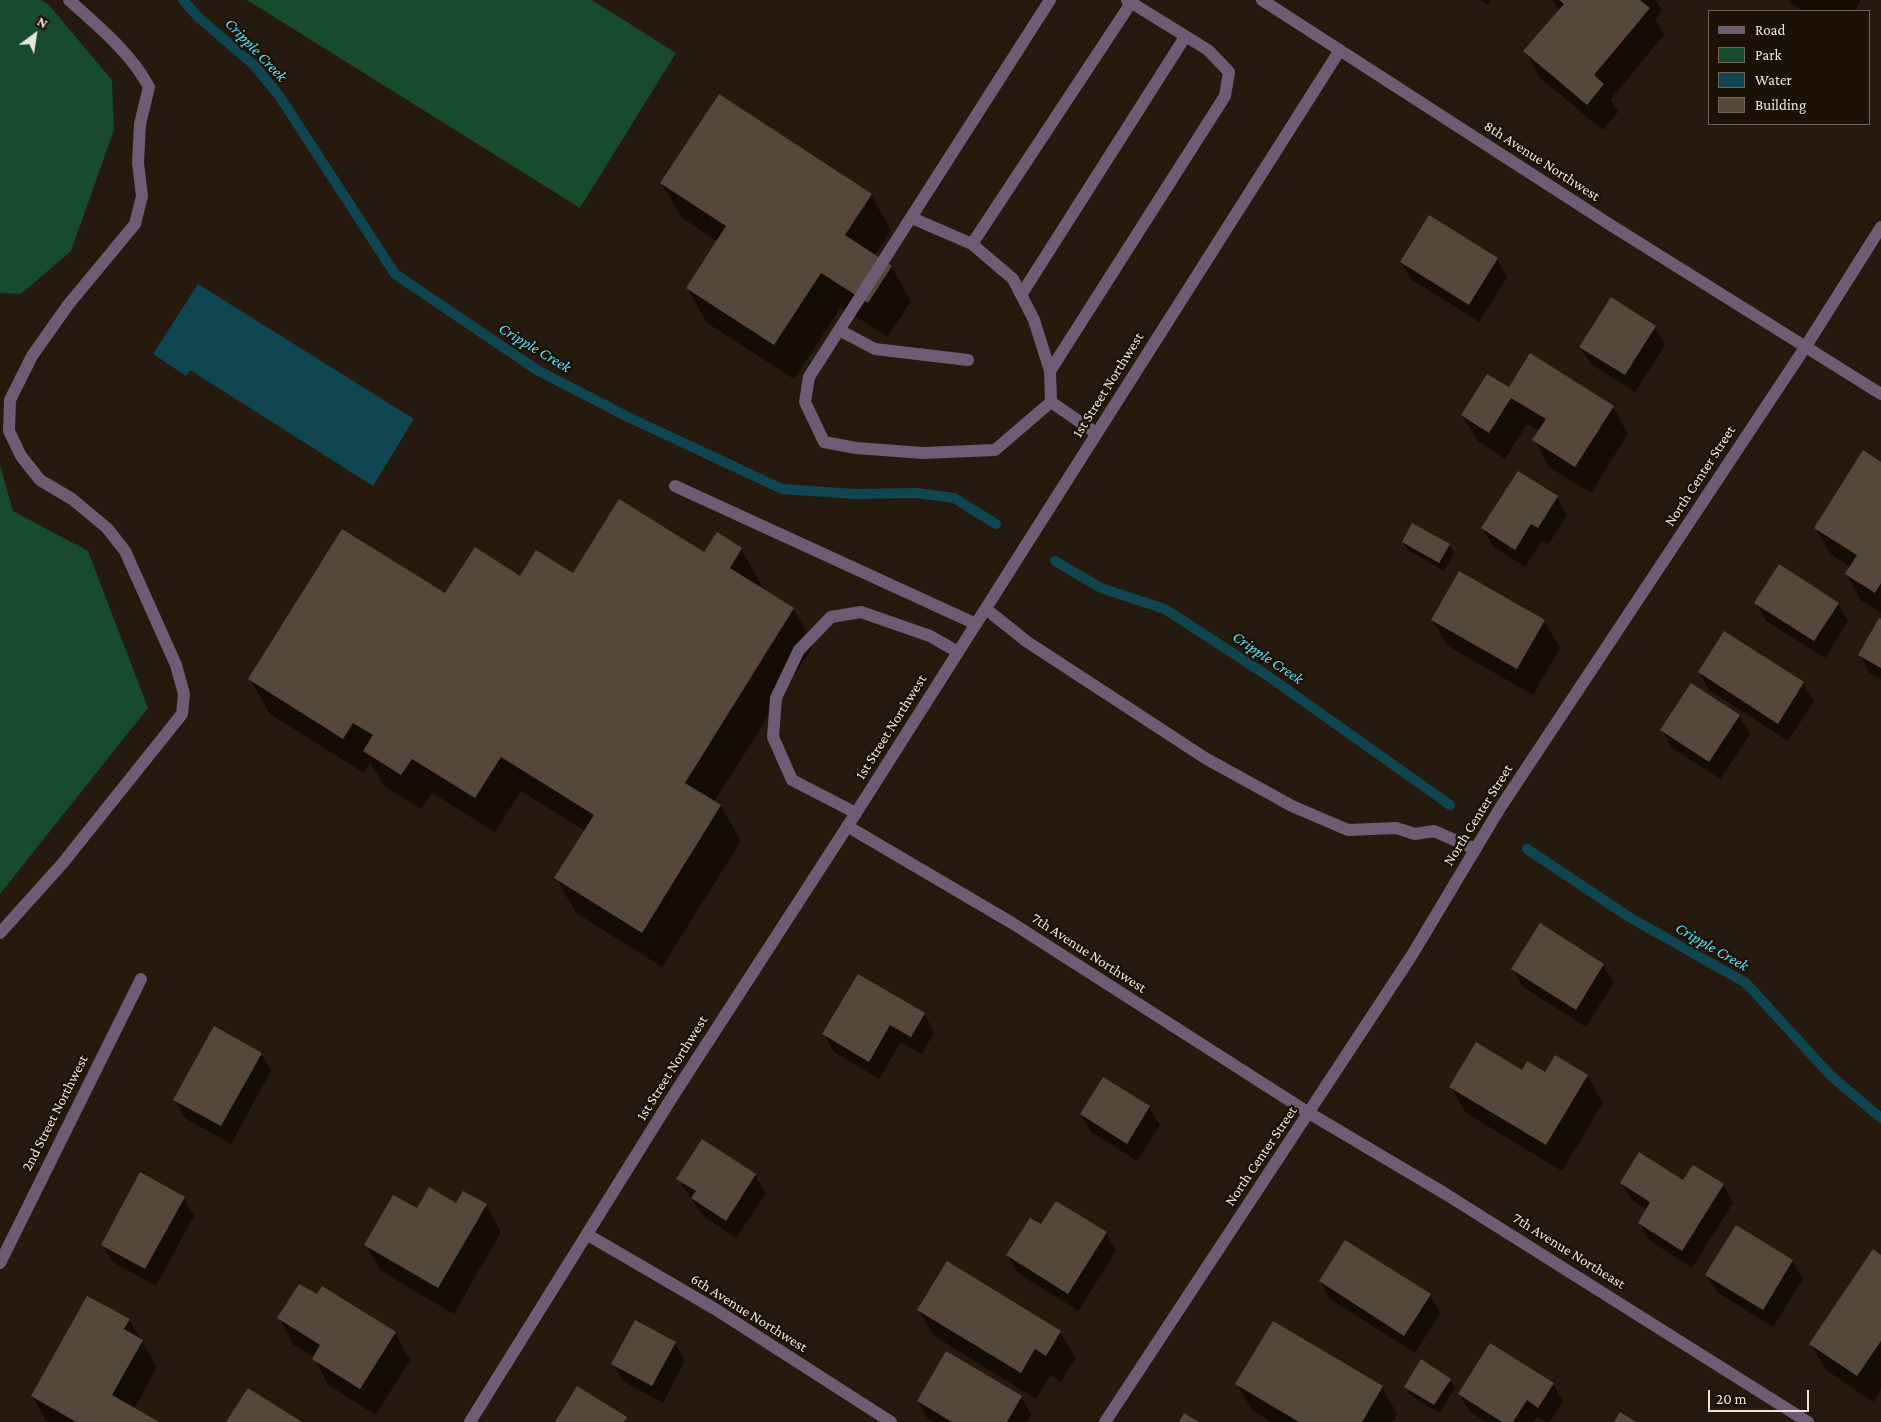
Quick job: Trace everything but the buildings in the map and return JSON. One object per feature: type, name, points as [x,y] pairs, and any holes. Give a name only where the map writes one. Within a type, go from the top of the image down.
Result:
[{"type":"street","points":[[0,934],[62,864],[182,714],[184,694],[176,665],[125,551],[100,522],[72,500],[40,480],[21,456],[9,431],[10,400],[32,356],[68,305],[135,224],[142,196],[138,163],[140,124],[149,87],[142,73],[104,32],[69,0]]},
{"type":"street","points":[[1050,0],[809,377],[805,402],[824,442],[856,448],[924,453],[995,450],[1051,402]]},
{"type":"street","name":"8th Avenue Northwest","points":[[1262,0],[1609,224],[1881,394]]},
{"type":"street","points":[[972,244],[1129,1],[1208,50],[1229,72],[1225,96],[1050,371]]},
{"type":"street","points":[[1021,295],[1186,37]]},
{"type":"street","name":"1st Street Northwest","points":[[470,1422],[671,1099],[856,813],[1340,50]]},
{"type":"street","points":[[912,218],[972,244],[1013,279],[1034,320],[1050,371],[1051,402]]},
{"type":"street","name":"North Center Street","points":[[1105,1422],[1412,955],[1475,849],[1806,346],[1881,227]]},
{"type":"street","points":[[839,330],[875,349],[968,360]]},
{"type":"street","points":[[1051,402],[1096,433]]},
{"type":"street","points":[[675,486],[976,624]]},
{"type":"street","points":[[986,609],[1026,641],[1205,758],[1292,806],[1348,830],[1396,828],[1415,834],[1434,832],[1475,849]]},
{"type":"street","points":[[856,813],[792,780],[773,737],[776,698],[799,650],[832,617],[861,612],[930,636],[958,652]]},
{"type":"street","name":"7th Avenue Northwest","points":[[847,826],[1012,923],[1309,1113]]},
{"type":"street","name":"2nd Street Northwest","points":[[0,1263],[141,979]]},
{"type":"street","name":"7th Avenue Northeast","points":[[1309,1113],[1444,1192],[1808,1422]]},
{"type":"street","name":"6th Avenue Northwest","points":[[588,1235],[715,1309],[891,1422]]},
{"type":"green space","points":[[0,0],[41,0],[49,5],[112,80],[114,130],[71,251],[21,294],[0,293]]},
{"type":"green space","points":[[247,0],[592,0],[676,53],[580,208]]},
{"type":"green space","points":[[0,465],[13,511],[88,551],[148,708],[0,894]]},
{"type":"water","points":[[198,284],[414,419],[373,486],[190,370],[186,376],[153,354]]},
{"type":"waterway","name":"Cripple Creek","points":[[183,0],[198,17],[255,66],[280,97],[395,274],[537,370],[628,417],[782,489],[855,494],[917,493],[954,498],[996,524]]},
{"type":"waterway","name":"Cripple Creek","points":[[1055,561],[1101,588],[1165,609],[1268,676],[1450,805]]},
{"type":"waterway","name":"Cripple Creek","points":[[1527,849],[1629,917],[1746,983],[1831,1076],[1881,1118]]}]
